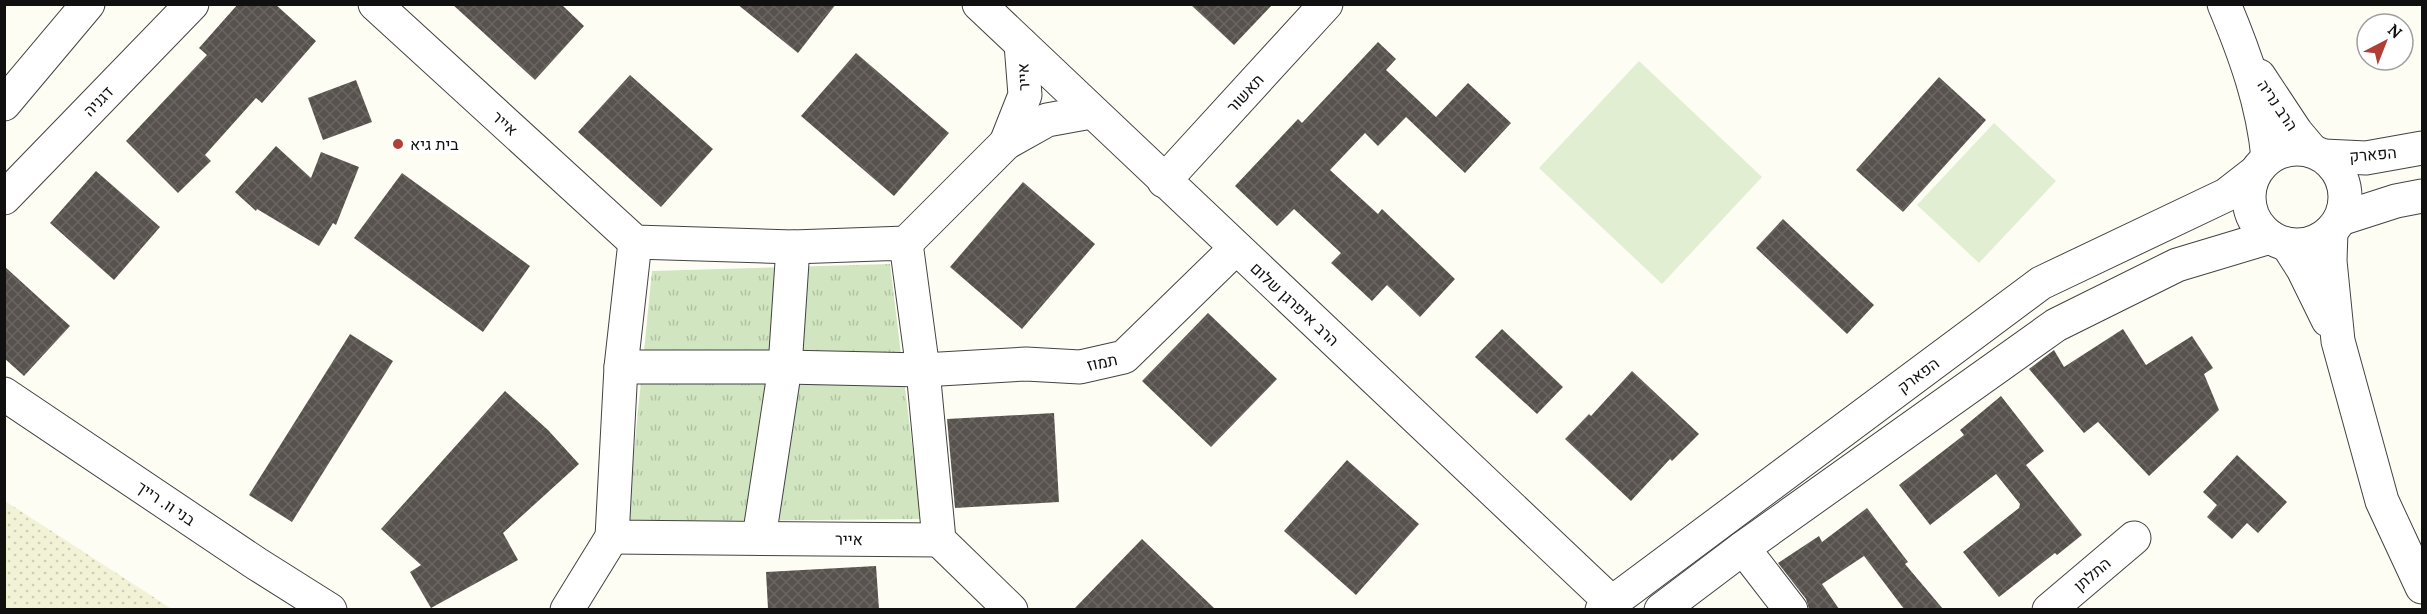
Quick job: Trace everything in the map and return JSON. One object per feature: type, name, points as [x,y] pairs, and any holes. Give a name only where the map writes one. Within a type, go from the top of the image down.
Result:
[{"type":"street","points":[[4,104],[88,4]]},
{"type":"street","name":"דגניה","points":[[4,198],[192,4]]},
{"type":"street","name":"אייר","points":[[375,4],[635,242]]},
{"type":"street","name":"הרב איפרגן שלום","points":[[979,4],[1236,248],[1606,606]]},
{"type":"street","name":"תאשור","points":[[1164,181],[1326,4]]},
{"type":"street","name":"הרב נריה","points":[[2224,4],[2247,57],[2296,132],[2318,154]]},
{"type":"street","name":"אייר","points":[[1006,143],[1025,95],[1021,44]]},
{"type":"street","name":"הרב נריה","points":[[2247,57],[2266,138],[2261,166]]},
{"type":"street","name":"אייר","points":[[906,243],[1006,143],[1047,120],[1091,112]]},
{"type":"street","name":"הפארק","points":[[2318,154],[2366,158],[2422,148]]},
{"type":"street","points":[[2338,341],[2303,268],[2279,241],[2259,228],[2248,201],[2249,187],[2261,166],[2288,149],[2318,154],[2334,165],[2343,184],[2344,206],[2336,225],[2330,261],[2338,341],[2382,501],[2422,588]]},
{"type":"street","name":"הפארק","points":[[1606,606],[2041,283],[2226,195],[2238,188],[2261,166]]},
{"type":"street","points":[[1661,609],[2056,325],[2177,265],[2279,241],[2305,245],[2319,240],[2336,225],[2396,201],[2422,196]]},
{"type":"street","points":[[567,609],[612,537],[621,367],[635,242],[793,247],[906,243],[923,370],[939,540],[1011,609]]},
{"type":"street","points":[[759,538],[785,367],[793,247]]},
{"type":"street","name":"תמוז","points":[[923,370],[1026,364],[1080,367],[1124,357],[1236,248]]},
{"type":"street","points":[[621,367],[923,370]]},
{"type":"street","name":"בני וו. רייך","points":[[4,394],[257,564],[330,609]]},
{"type":"street","name":"אייר","points":[[612,537],[939,540]]},
{"type":"street","name":"התלתן","points":[[2049,609],[2134,538]]},
{"type":"street","points":[[1743,548],[1791,609]]},
{"type":"green space","points":[[1639,61],[1762,177],[1662,284],[1539,168]]},
{"type":"green space","points":[[1994,123],[2056,181],[1979,263],[1917,205]]},
{"type":"green space","points":[[890,264],[921,519],[627,522],[652,271]]},
{"type":"green space","points":[[5,501],[172,609],[5,609]]},
{"type":"building","points":[[238,4],[275,4],[316,41],[262,103],[256,98],[205,155],[211,161],[178,193],[126,141],[207,55],[199,48]]},
{"type":"building","points":[[452,4],[561,4],[584,26],[535,80]]},
{"type":"building","points":[[737,4],[836,4],[798,53]]},
{"type":"building","points":[[1190,4],[1273,4],[1234,45]]},
{"type":"building","points":[[1378,42],[1396,59],[1386,70],[1436,117],[1468,83],[1511,123],[1465,173],[1406,117],[1378,146],[1365,133],[1330,170],[1378,214],[1382,209],[1455,279],[1420,317],[1387,285],[1372,301],[1331,263],[1341,253],[1294,209],[1277,226],[1235,186],[1298,119],[1302,123]]},
{"type":"building","points":[[856,53],[949,133],[894,196],[801,116]]},
{"type":"building","points":[[630,75],[713,149],[661,207],[578,132]]},
{"type":"building","points":[[1939,77],[1986,120],[1903,212],[1856,170]]},
{"type":"building","points":[[356,80],[372,122],[323,140],[308,98]]},
{"type":"building","points":[[276,146],[311,178],[321,152],[359,167],[336,225],[333,223],[319,246],[257,209],[256,211],[235,192]]},
{"type":"building","points":[[96,171],[160,227],[114,280],[50,223]]},
{"type":"building","points":[[402,173],[530,266],[483,332],[354,238]]},
{"type":"building","points":[[1023,182],[1095,244],[1022,329],[950,267]]},
{"type":"building","points":[[1783,219],[1874,305],[1847,334],[1756,248]]},
{"type":"building","points":[[4,266],[70,326],[24,376],[4,358]]},
{"type":"building","points":[[1208,313],[1277,379],[1211,447],[1142,381]]},
{"type":"building","points":[[1502,329],[1563,387],[1537,414],[1475,357]]},
{"type":"building","points":[[2123,329],[2146,365],[2192,336],[2213,368],[2204,374],[2219,410],[2149,476],[2098,422],[2084,433],[2029,369],[2054,350],[2064,367]]},
{"type":"building","points":[[350,334],[393,361],[292,522],[249,495]]},
{"type":"building","points":[[1632,371],[1699,434],[1672,461],[1670,459],[1631,501],[1565,439],[1589,414],[1591,416]]},
{"type":"building","points":[[505,391],[548,430],[579,464],[503,533],[518,560],[431,608],[410,572],[421,565],[381,529]]},
{"type":"building","points":[[2001,396],[2044,451],[2026,465],[2082,535],[1999,597],[1963,552],[2019,508],[2020,504],[1996,474],[1930,525],[1899,485],[1964,435],[1960,430]]},
{"type":"building","points":[[1054,413],[1059,502],[955,508],[947,419]]},
{"type":"building","points":[[2237,455],[2287,502],[2258,533],[2247,523],[2232,539],[2207,517],[2217,505],[2203,492]]},
{"type":"building","points":[[1347,460],[1419,524],[1356,595],[1284,531]]},
{"type":"building","points":[[1867,508],[1908,562],[1905,564],[1943,609],[1904,609],[1864,556],[1822,584],[1839,609],[1809,609],[1806,599],[1778,563],[1819,536],[1822,542]]},
{"type":"building","points":[[1142,539],[1215,609],[1074,609]]},
{"type":"building","points":[[876,566],[879,609],[768,609],[766,572]]},
{"type":"place","name":"בית גיא","points":[[398,144]]}]
